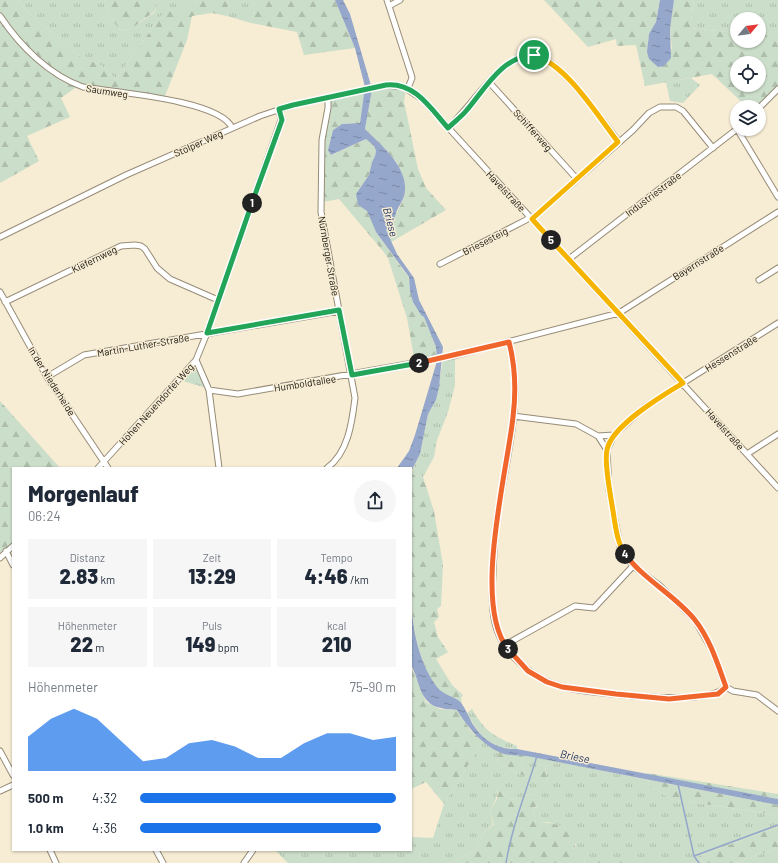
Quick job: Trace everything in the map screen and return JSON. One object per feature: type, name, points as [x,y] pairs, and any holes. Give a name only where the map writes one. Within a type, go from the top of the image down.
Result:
[{"type":"street","points":[[387,0],[412,78],[408,88]]},
{"type":"street","points":[[389,6],[400,0]]},
{"type":"street","name":"Saumweg","points":[[0,16],[19,42],[40,61],[71,83],[83,87],[169,100],[199,107],[225,118],[229,121],[232,128]]},
{"type":"street","points":[[448,128],[466,111],[488,82],[501,70],[520,57],[534,55],[541,57],[563,72],[618,142]]},
{"type":"street","name":"Schifferweg","points":[[488,82],[577,179]]},
{"type":"street","name":"Stolper Weg","points":[[0,237],[126,175],[279,109],[392,84],[408,88]]},
{"type":"street","name":"Havelstraße","points":[[408,88],[416,93],[778,488]]},
{"type":"street","points":[[766,101],[778,89]]},
{"type":"street","name":"Nürnberger Straße","points":[[328,98],[328,108],[322,140],[321,212],[355,398],[352,421],[346,441],[337,461],[328,467]]},
{"type":"street","name":"Briesesteig","points":[[440,264],[530,218],[577,179],[655,110],[669,106],[683,111],[714,148]]},
{"type":"street","name":"Hohen Neuendorfer Weg","points":[[99,467],[196,360],[207,333],[282,120],[279,109]]},
{"type":"street","name":"Industriestraße","points":[[569,259],[730,135]]},
{"type":"street","points":[[741,136],[778,197]]},
{"type":"street","name":"Bayernstraße","points":[[619,313],[778,212]]},
{"type":"street","name":"Kiefernweg","points":[[5,302],[121,246],[135,245],[145,249],[154,264],[170,279],[218,300]]},
{"type":"street","points":[[759,280],[778,268]]},
{"type":"street","name":"In der Niederheide","points":[[0,292],[47,377],[107,467]]},
{"type":"street","name":"Martin-Luther-Straße","points":[[47,377],[84,355],[339,310]]},
{"type":"street","points":[[619,313],[509,342],[514,381],[513,416],[497,519],[494,550],[493,604],[496,627],[504,645],[528,671],[547,682],[570,688],[669,699],[718,694],[726,687]]},
{"type":"street","name":"Hessenstraße","points":[[614,436],[645,407],[778,323]]},
{"type":"street","name":"Humboldtallee","points":[[209,390],[238,394],[432,361],[509,342]]},
{"type":"street","points":[[196,360],[209,390],[219,467]]},
{"type":"street","points":[[513,416],[576,424],[598,436],[614,436],[607,450],[609,490],[620,546],[633,566],[659,586],[695,620],[712,650],[726,687],[733,691],[757,695],[778,712]]},
{"type":"street","points":[[747,454],[778,434]]},
{"type":"street","points":[[598,436],[607,450]]},
{"type":"street","points":[[0,558],[12,547]]},
{"type":"street","points":[[6,552],[12,563]]},
{"type":"street","points":[[504,645],[575,606],[594,608],[633,566]]},
{"type":"street","points":[[0,751],[12,774]]},
{"type":"street","points":[[0,791],[12,785]]},
{"type":"street","points":[[50,851],[56,863]]},
{"type":"street","points":[[157,851],[163,863]]},
{"type":"street","points":[[244,863],[252,851]]},
{"type":"green space","points":[[0,0],[18,0],[27,12],[79,56],[100,65],[116,79],[161,16],[172,10],[183,8],[198,0],[227,0],[229,4],[227,16],[212,13],[192,16],[187,40],[163,101],[75,88],[61,98],[70,117],[27,136],[39,161],[0,183]]},
{"type":"green space","points":[[18,0],[104,0],[110,17],[120,30],[131,29],[155,12],[159,0],[198,0],[161,16],[116,79],[100,65],[79,56],[27,12]]},
{"type":"green space","points":[[104,0],[159,0],[155,11],[131,29],[120,30],[110,17]]},
{"type":"green space","points":[[227,0],[251,0],[255,7],[251,23],[227,16],[229,4]]},
{"type":"green space","points":[[251,0],[335,0],[355,48],[304,55],[297,32],[251,23],[255,7]]},
{"type":"green space","points":[[544,0],[660,0],[656,22],[648,39],[649,59],[672,49],[670,29],[674,0],[694,0],[690,28],[730,32],[730,48],[766,48],[766,35],[778,35],[778,86],[764,100],[740,100],[731,92],[766,92],[766,56],[730,56],[730,91],[712,74],[645,86],[636,45],[617,46],[616,39],[588,47]]},
{"type":"green space","points":[[694,0],[778,0],[778,35],[766,35],[766,12],[730,12],[730,32],[690,28]]},
{"type":"green space","points":[[691,78],[700,85],[683,103],[670,101],[666,82]]},
{"type":"green space","points":[[386,86],[406,89],[404,101],[418,169],[426,188],[446,210],[391,242],[385,230],[398,210],[404,197],[405,187],[403,177],[394,159],[365,129],[372,89]]},
{"type":"green space","points":[[365,90],[360,123],[342,124],[333,130],[328,150],[332,155],[366,139],[374,146],[376,151],[369,175],[356,194],[358,205],[367,211],[376,232],[409,278],[410,291],[421,315],[424,317],[436,347],[437,359],[415,363],[407,318],[388,258],[339,199],[323,202],[325,168],[323,134],[329,99]]},
{"type":"green space","points":[[455,354],[455,385],[448,412],[437,440],[434,457],[423,477],[412,474],[412,472],[420,454],[428,414],[436,400],[443,360]]},
{"type":"green space","points":[[195,363],[207,388],[179,380]]},
{"type":"green space","points":[[0,401],[59,467],[12,467],[12,544],[0,555]]},
{"type":"green space","points":[[412,474],[423,477],[434,511],[443,565],[441,606],[437,609],[439,617],[434,622],[438,637],[448,652],[436,659],[452,685],[463,695],[461,698],[462,704],[442,692],[437,687],[428,672],[416,639],[412,605]]},
{"type":"green space","points":[[412,668],[426,702],[440,709],[457,710],[471,731],[483,741],[444,804],[426,782],[412,789]]},
{"type":"green space","points":[[472,709],[486,728],[496,736],[517,746],[517,749],[500,747],[486,739],[476,728],[467,713]]},
{"type":"green space","points":[[483,741],[499,751],[497,762],[524,776],[548,782],[545,766],[541,764],[534,773],[530,774],[525,772],[521,763],[523,755],[649,780],[648,784],[670,799],[778,815],[778,827],[699,856],[703,863],[633,863],[633,857],[585,857],[584,863],[572,863],[572,855],[576,845],[566,828],[548,822],[536,823],[533,810],[537,806],[533,794],[511,800],[498,789],[496,799],[490,811],[493,825],[483,833],[476,850],[451,863],[288,863],[276,851],[412,851],[412,837],[433,838],[444,804]]},
{"type":"green space","points":[[499,751],[505,754],[523,755],[521,763],[525,772],[530,774],[534,773],[541,764],[545,766],[548,783],[524,776],[497,762]]},
{"type":"green space","points":[[647,773],[778,794],[778,799],[647,775]]},
{"type":"green space","points":[[649,780],[778,805],[778,815],[670,799],[648,784]]},
{"type":"green space","points":[[498,789],[511,800],[533,794],[539,798],[539,802],[533,810],[536,822],[555,824],[567,829],[571,833],[574,838],[575,845],[572,863],[451,863],[476,850],[483,833],[494,825],[490,811],[497,799]]},
{"type":"green space","points":[[778,827],[778,848],[736,863],[703,863],[699,856]]},
{"type":"green space","points":[[778,848],[778,863],[736,863]]},
{"type":"green space","points":[[585,857],[633,857],[633,863],[584,863]]},
{"type":"water","name":"Briese","points":[[335,0],[343,0],[350,14],[372,89],[365,129],[385,149],[397,164],[402,172],[404,181],[405,193],[403,199],[396,213],[392,228],[386,230],[397,254],[414,278],[419,300],[443,347],[439,387],[436,400],[428,414],[420,454],[412,470],[412,467],[398,467],[409,451],[415,435],[437,361],[436,347],[424,317],[421,315],[413,302],[410,291],[409,277],[376,232],[367,211],[358,205],[356,194],[369,175],[376,151],[374,146],[366,139],[331,155],[328,150],[333,130],[342,124],[360,123],[365,87],[355,48]]},
{"type":"water","points":[[660,0],[674,0],[670,29],[671,58],[664,66],[658,67],[649,59],[647,52],[649,34],[656,22]]},
{"type":"water","points":[[412,612],[416,639],[424,664],[430,676],[440,690],[457,699],[462,704],[476,729],[491,743],[503,748],[517,749],[778,799],[778,805],[532,757],[504,754],[483,742],[466,723],[457,710],[443,709],[428,702],[421,691],[412,667]]},
{"type":"waterway","points":[[506,863],[516,822],[537,756]]},
{"type":"waterway","points":[[678,784],[694,856],[699,863]]},
{"type":"waterway","points":[[694,856],[778,825]]},
{"type":"route","points":[[534,55],[548,60],[563,72],[618,142],[532,219],[683,383],[645,407],[614,436],[607,450],[609,490],[620,546],[633,566],[659,586],[695,620],[712,650],[726,687],[718,694],[669,699],[562,687],[547,682],[528,671],[504,645],[496,627],[492,592],[494,543],[513,416],[514,381],[509,342],[432,361],[352,375],[339,310],[207,333],[282,120],[279,109],[392,84],[408,88],[416,93],[448,128],[466,111],[478,93],[501,70],[512,61],[520,57],[534,55]]}]
